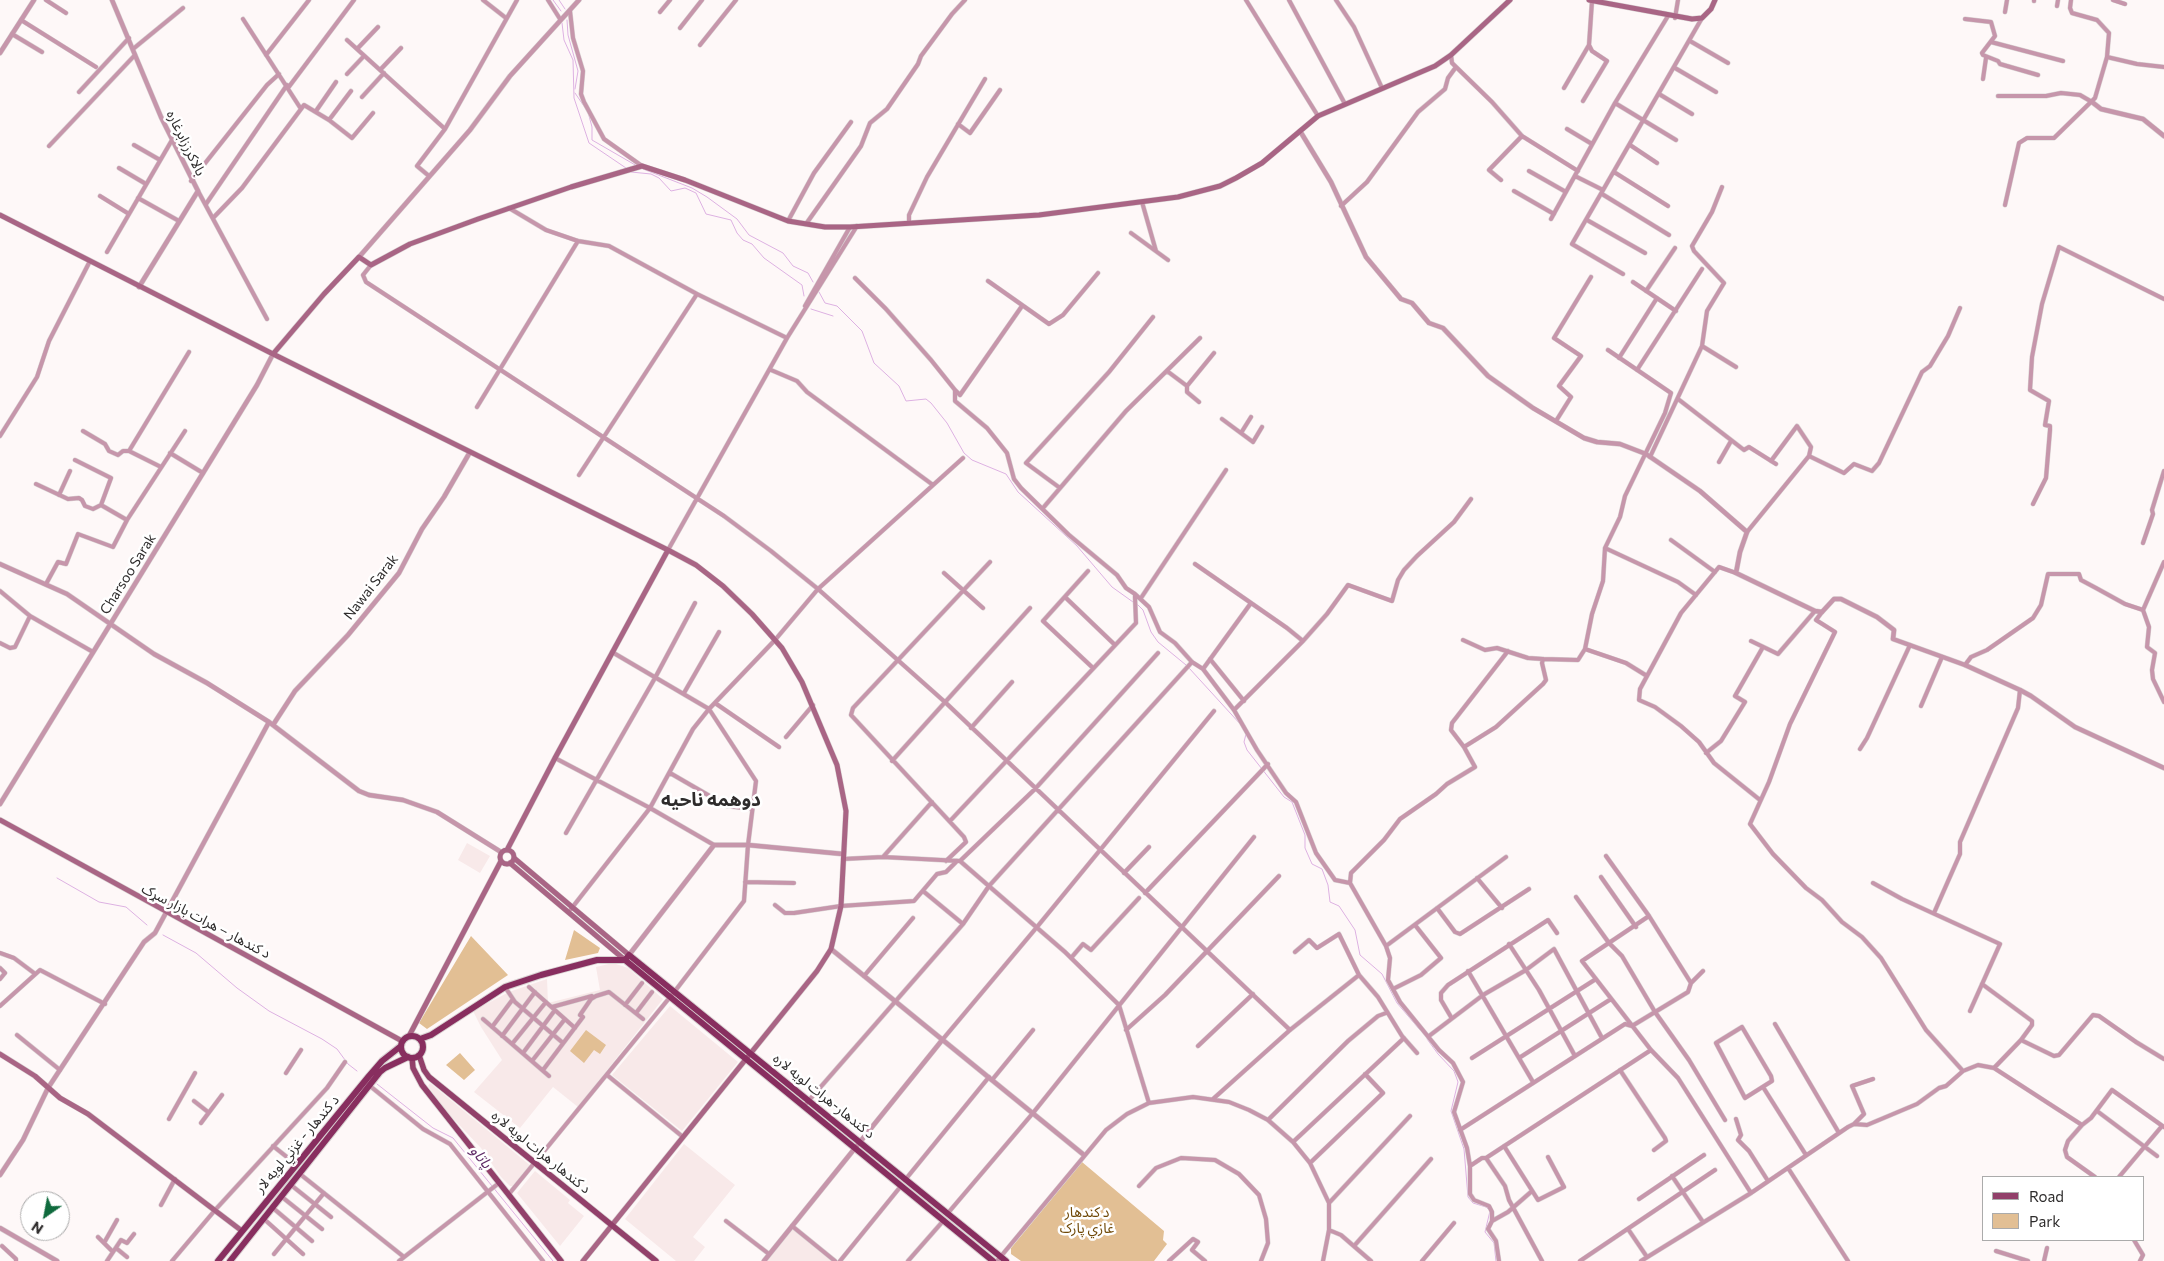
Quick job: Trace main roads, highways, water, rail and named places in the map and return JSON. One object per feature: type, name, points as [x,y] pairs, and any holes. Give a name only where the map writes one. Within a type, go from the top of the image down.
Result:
[{"type":"highway","points":[[420,1039],[423,1047],[419,1055],[410,1058],[403,1053],[401,1044],[409,1036],[420,1039],[431,1035],[505,987],[597,960],[627,957]]},
{"type":"highway","name":"د کندهار-هرات لويه لاره","points":[[627,957],[751,1052],[806,1103]]},
{"type":"highway","name":"د کندهار-هرات لويه لاره","points":[[673,994],[746,1058],[806,1103],[904,1182],[993,1261]]},
{"type":"highway","name":"د کندهار - غزني لويه لار","points":[[218,1261],[382,1061],[401,1044]]},
{"type":"highway","name":"د کندهار - غزني لويه لار","points":[[230,1261],[385,1068],[410,1058]]},
{"type":"highway","name":"د کندهار-هرات لويه لاره","points":[[944,1217],[1001,1260]]},
{"type":"main road","points":[[273,354],[324,294],[359,257],[371,264],[410,244],[509,208],[641,166],[685,180],[788,221],[825,227],[1039,215],[1178,198],[1220,186],[1262,163],[1318,116],[1435,66],[1451,56],[1510,0]]},
{"type":"main road","points":[[1590,0],[1620,3],[1675,18],[1702,18],[1711,9],[1715,0]]},
{"type":"main road","points":[[0,215],[139,287],[696,565],[723,586],[752,614],[775,640],[802,682],[837,766],[846,811],[841,906],[831,949],[817,971],[583,1261]]},
{"type":"main road","points":[[409,1036],[502,861],[501,852],[507,850],[668,550]]},
{"type":"main road","name":"د کندهار – هرات بازار سړک","points":[[0,820],[190,924],[401,1044]]},
{"type":"main road","points":[[507,850],[513,853],[514,858],[570,910]]},
{"type":"main road","points":[[510,863],[514,858]]},
{"type":"main road","points":[[502,861],[510,863],[627,957]]},
{"type":"main road","points":[[0,1054],[34,1076],[60,1098],[88,1114],[242,1230]]},
{"type":"main road","name":"د کندهار هرات لویه لاره","points":[[419,1055],[424,1070],[429,1077],[656,1261]]},
{"type":"main road","points":[[410,1058],[422,1085],[498,1184],[509,1194],[561,1261]]},
{"type":"waterway","points":[[553,0],[561,11]]},
{"type":"waterway","points":[[559,0],[565,9]]},
{"type":"waterway","points":[[567,20],[568,35],[578,71],[575,89]]},
{"type":"waterway","points":[[562,23],[564,40],[573,60],[574,98],[589,143],[626,168]]},
{"type":"waterway","points":[[575,93],[588,112],[592,127],[592,140],[637,166]]},
{"type":"waterway","points":[[643,169],[692,188],[707,197],[737,219],[749,235],[783,253],[793,266],[808,273],[813,282]]},
{"type":"waterway","points":[[631,172],[651,174],[659,178],[671,191],[685,188],[696,193],[706,214],[731,220],[737,233],[743,240],[752,244],[764,258],[802,285],[804,296]]},
{"type":"waterway","points":[[819,292],[825,303],[837,306],[862,331],[874,363],[899,386],[906,401],[926,399],[931,403],[947,423],[964,453],[972,460],[1006,474],[1018,492],[1077,546],[1112,587],[1133,602]]},
{"type":"waterway","points":[[811,309],[833,316]]},
{"type":"waterway","points":[[1137,604],[1143,610],[1151,632],[1158,642],[1186,665]]},
{"type":"waterway","points":[[1189,668],[1242,726]]},
{"type":"waterway","points":[[1246,734],[1244,742],[1247,750],[1284,797],[1292,802],[1305,835],[1305,848],[1312,864],[1322,869],[1328,885],[1330,902],[1339,906],[1355,930],[1360,955],[1382,974],[1397,1003],[1420,1030]]},
{"type":"waterway","points":[[57,878],[99,902],[126,907],[147,925]]},
{"type":"waterway","name":"پاتاو","points":[[163,935],[196,953],[237,988],[269,1011],[337,1049],[348,1064],[357,1071]]},
{"type":"waterway","points":[[1427,1039],[1454,1071],[1458,1082],[1451,1111],[1464,1149],[1468,1197],[1473,1203],[1486,1207],[1490,1211],[1485,1232],[1494,1243],[1496,1261]]},
{"type":"waterway","name":"پاتاو","points":[[377,1084],[433,1128],[453,1138],[553,1261]]},
{"type":"district","name":"دوهمه ناحیه","points":[[711,800]]},
{"type":"park label","name":"د کندهار غازي پارک","points":[[1087,1220]]}]
